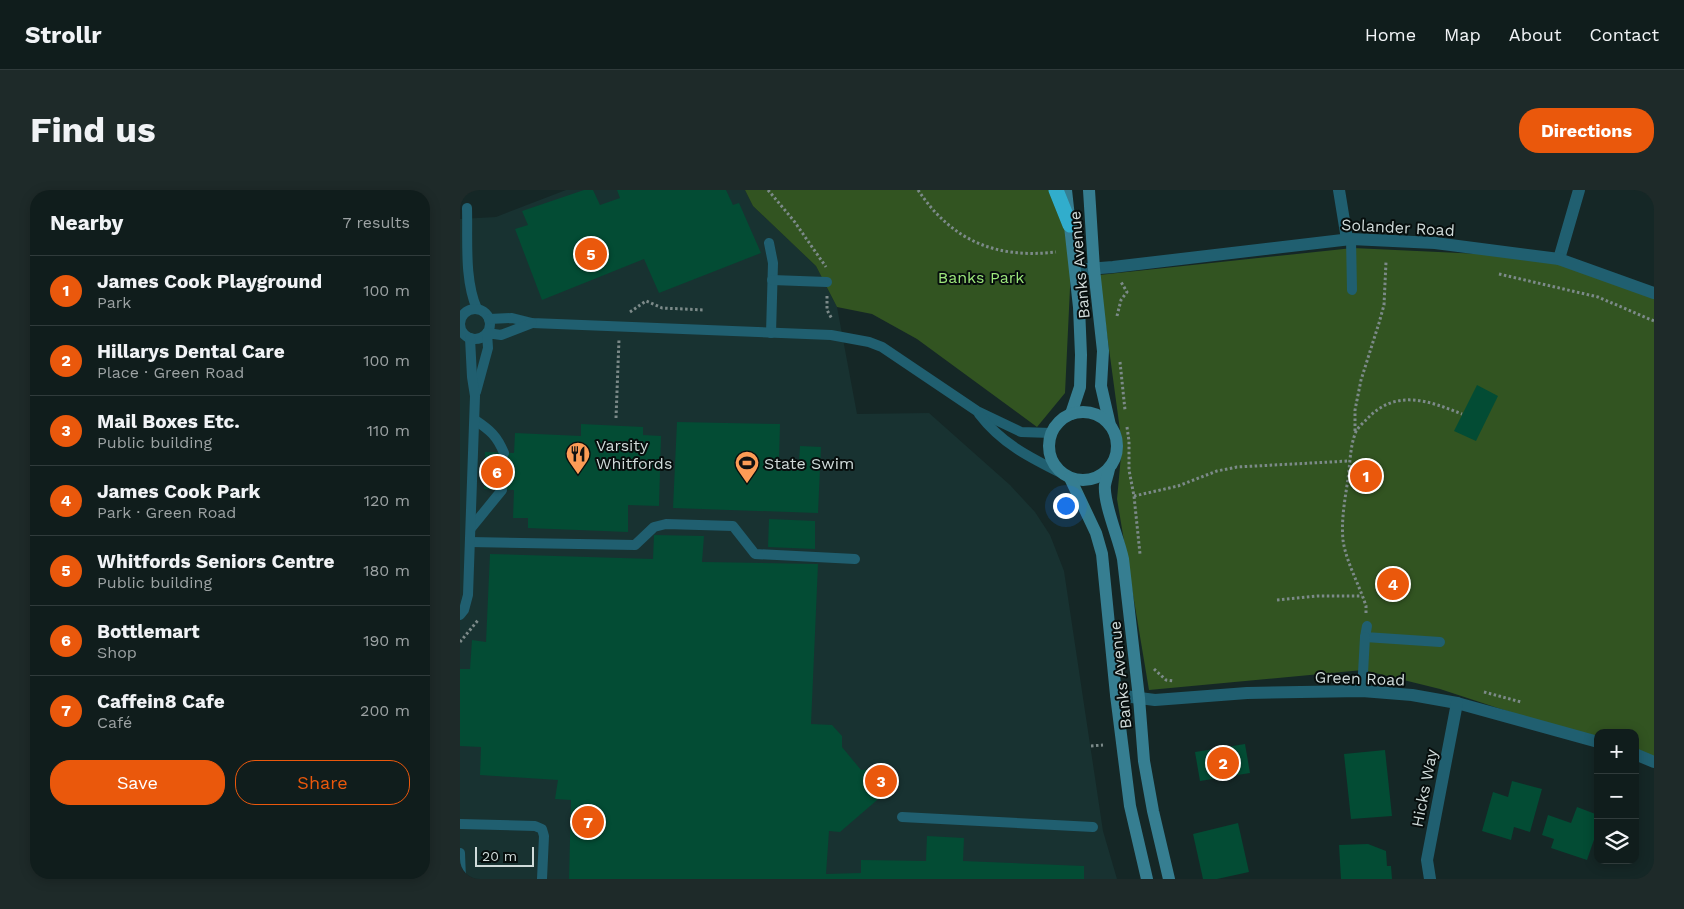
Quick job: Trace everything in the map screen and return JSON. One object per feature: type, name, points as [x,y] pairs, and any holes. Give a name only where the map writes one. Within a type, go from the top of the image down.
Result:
[{"type":"highway","points":[[1056,190],[1070,225]]},
{"type":"street","name":"Banks Avenue","points":[[1066,190],[1075,270],[1081,355],[1080,387],[1071,414]]},
{"type":"street","name":"Banks Avenue","points":[[1089,190],[1094,268],[1103,351],[1101,386],[1110,425]]},
{"type":"street","points":[[1339,190],[1349,239]]},
{"type":"street","points":[[1559,259],[1579,190]]},
{"type":"street","name":"Solander Road","points":[[1075,270],[1349,239],[1435,243],[1559,259],[1654,293]]},
{"type":"street","points":[[1093,413],[1110,425],[1116,434],[1118,450],[1114,460],[1109,469],[1101,476],[1092,480],[1083,481],[1066,475],[1054,465],[1050,455],[1051,433],[1059,422],[1071,414],[1093,413]]},
{"type":"street","name":"Banks Avenue","points":[[1109,469],[1105,486],[1105,498],[1123,559],[1139,698],[1144,761],[1153,811],[1169,879]]},
{"type":"street","name":"Banks Avenue","points":[[1066,475],[1096,533],[1102,554],[1116,695],[1130,806],[1147,879]]},
{"type":"street","name":"Green Road","points":[[1116,695],[1155,700],[1247,693],[1362,691],[1457,703],[1594,741]]},
{"type":"street","name":"Hicks Way","points":[[1430,879],[1427,860],[1457,703]]},
{"type":"street","points":[[1639,756],[1654,762]]},
{"type":"lane","points":[[460,614],[464,610],[468,595],[475,396],[470,338],[461,330],[461,319],[473,300],[468,270],[467,208]]},
{"type":"lane","points":[[1349,239],[1352,290]]},
{"type":"lane","points":[[769,243],[773,263],[771,333]]},
{"type":"lane","points":[[772,280],[827,282]]},
{"type":"lane","points":[[468,310],[484,312],[489,319],[490,328],[481,337],[470,338]]},
{"type":"lane","points":[[489,319],[512,318],[532,323],[831,335],[869,342],[882,347],[977,411],[1021,432],[1051,433]]},
{"type":"lane","points":[[488,348],[501,335],[532,323]]},
{"type":"lane","points":[[487,333],[501,335]]},
{"type":"lane","points":[[475,396],[488,348],[487,333]]},
{"type":"lane","points":[[977,411],[991,429],[1022,452],[1066,475]]},
{"type":"lane","points":[[474,420],[489,430],[499,440],[504,453]]},
{"type":"lane","points":[[471,528],[502,490]]},
{"type":"lane","points":[[470,542],[635,545],[654,527],[666,524],[733,526],[755,554],[855,559]]},
{"type":"lane","points":[[1362,691],[1367,626]]},
{"type":"lane","points":[[1365,637],[1440,642]]},
{"type":"lane","points":[[902,817],[1093,826]]},
{"type":"lane","points":[[460,824],[535,826],[542,829],[544,836],[542,879]]},
{"type":"lane","points":[[460,853],[461,879]]},
{"type":"path","points":[[768,190],[794,221],[828,270],[827,310],[832,319]]},
{"type":"path","points":[[918,190],[928,205],[942,219],[969,239],[1014,253],[1056,252],[1058,257]]},
{"type":"path","points":[[1367,626],[1366,606],[1343,541],[1344,507],[1349,460],[1355,432],[1355,410],[1361,380],[1384,305],[1386,262]]},
{"type":"path","points":[[1113,267],[1127,292],[1121,300],[1116,321]]},
{"type":"path","points":[[1499,274],[1598,297],[1654,321]]},
{"type":"path","points":[[616,418],[621,316],[646,301],[662,308],[705,310]]},
{"type":"path","points":[[1120,361],[1125,410]]},
{"type":"path","points":[[1355,432],[1371,414],[1400,400],[1422,400],[1462,414]]},
{"type":"path","points":[[1126,420],[1129,441],[1129,470],[1134,496],[1140,559]]},
{"type":"path","points":[[1134,496],[1178,486],[1237,467],[1349,460]]},
{"type":"path","points":[[1277,600],[1317,596],[1362,596]]},
{"type":"path","points":[[460,642],[479,619]]},
{"type":"path","points":[[1153,664],[1155,700]]},
{"type":"path","points":[[1091,746],[1103,745]]},
{"type":"shaded area","points":[[566,190],[745,190],[753,206],[816,266],[837,307],[857,414],[929,413],[1010,485],[1035,512],[1050,535],[1064,571],[1103,831],[1117,879],[460,879],[460,219],[496,217]]},
{"type":"green space","name":"Banks Park","points":[[745,190],[1063,190],[1071,267],[1065,393],[1037,427],[917,339],[872,314],[837,307],[816,266],[753,206]]},
{"type":"green space","points":[[1353,248],[1545,257],[1654,293],[1654,761],[1639,755],[1639,729],[1594,729],[1594,740],[1440,689],[1363,670],[1149,690],[1117,499],[1122,445],[1099,275]]},
{"type":"building","points":[[584,190],[593,190],[600,205],[620,198],[617,190],[726,190],[733,205],[739,203],[761,253],[659,293],[644,259],[542,300],[515,229],[528,225],[522,211]]},
{"type":"building","points":[[1477,385],[1498,396],[1476,441],[1454,431]]},
{"type":"building","name":"State Swim","points":[[677,422],[780,424],[779,460],[799,461],[800,446],[821,447],[818,513],[673,508]]},
{"type":"building","points":[[581,424],[643,427],[643,435],[661,436],[659,506],[628,505],[628,532],[528,528],[528,518],[513,518],[514,490],[484,489],[485,452],[514,453],[515,433],[581,436]]},
{"type":"building","points":[[769,519],[815,521],[815,549],[768,547]]},
{"type":"building","points":[[654,535],[704,536],[702,562],[818,564],[811,724],[832,725],[842,736],[842,747],[861,770],[873,769],[891,788],[840,832],[829,831],[826,874],[861,873],[861,860],[926,861],[927,836],[964,838],[963,861],[1084,866],[1084,879],[569,879],[571,800],[555,799],[558,780],[480,775],[481,747],[460,746],[460,669],[470,669],[472,640],[486,642],[490,554],[653,559]]},
{"type":"building","points":[[1245,744],[1250,773],[1200,781],[1195,752]]},
{"type":"building","points":[[1385,750],[1392,816],[1351,819],[1344,754]]},
{"type":"building","points":[[1512,781],[1542,789],[1530,832],[1514,827],[1511,840],[1482,831],[1493,792],[1508,797]]},
{"type":"building","points":[[1577,807],[1594,813],[1594,840],[1587,860],[1551,848],[1554,839],[1542,835],[1548,815],[1571,823]]},
{"type":"building","points":[[1238,823],[1249,872],[1217,879],[1203,879],[1193,834]]},
{"type":"building","points":[[1368,844],[1386,851],[1387,866],[1391,866],[1392,879],[1341,879],[1339,845]]},
{"type":"place","name":"Whitfords Seniors Centre","points":[[591,254]]},
{"type":"place","name":"Bottlemart","points":[[497,472]]},
{"type":"place","name":"Varsity Whitfords","points":[[578,475]]},
{"type":"place","name":"James Cook Playground","points":[[1366,476]]},
{"type":"place","name":"State Swim","points":[[747,484]]},
{"type":"place","name":"James Cook Park","points":[[1393,584]]},
{"type":"place","name":"Hillarys Dental Care","points":[[1223,763]]},
{"type":"place","name":"Mail Boxes Etc.","points":[[881,781]]},
{"type":"place","name":"Caffein8 Cafe","points":[[588,822]]}]
